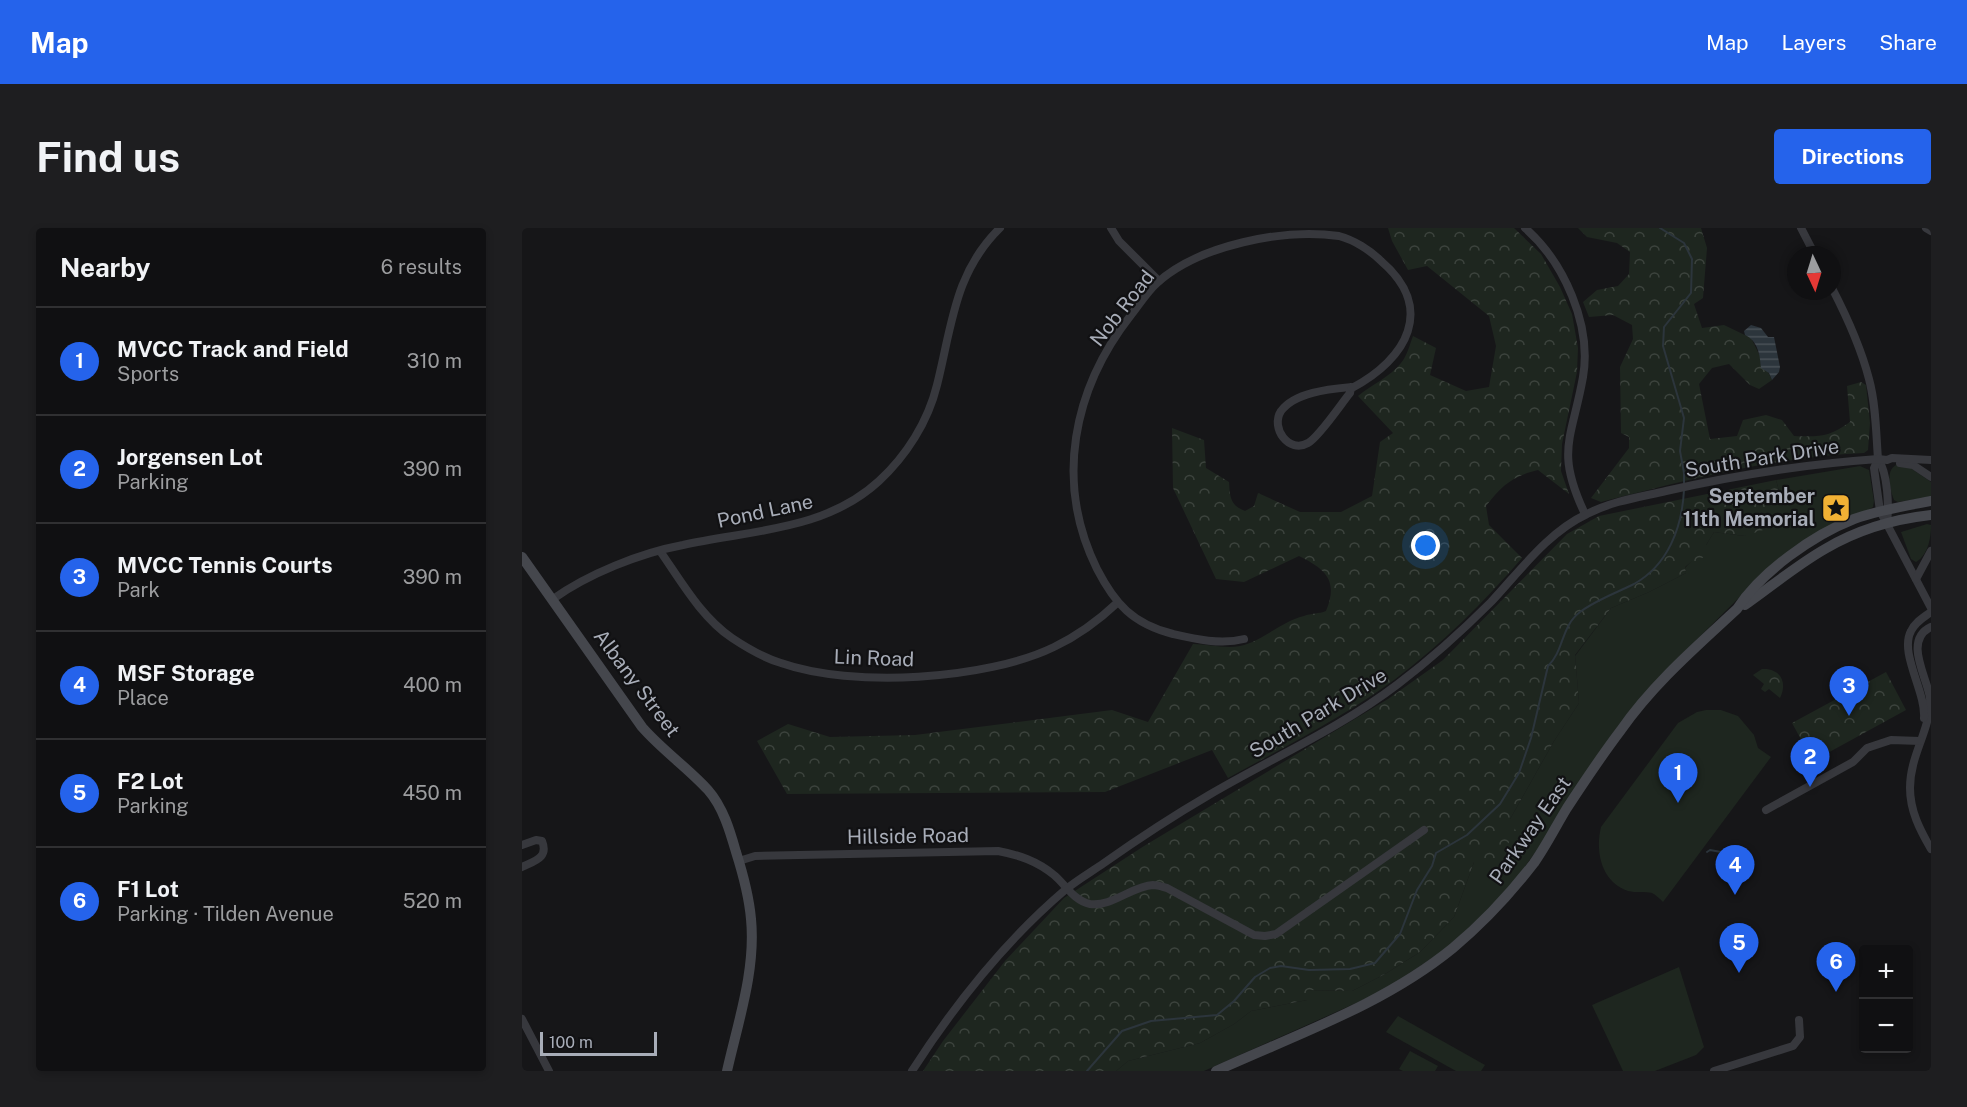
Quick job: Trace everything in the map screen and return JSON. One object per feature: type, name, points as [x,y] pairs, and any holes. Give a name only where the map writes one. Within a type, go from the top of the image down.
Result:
[{"type":"street","name":"Pond Lane","points":[[553,599],[566,590],[614,567],[660,551],[816,519],[861,495],[878,481],[908,448],[924,420],[937,387],[957,298],[970,266],[981,248],[1000,228]]},
{"type":"street","points":[[1111,228],[1119,241],[1159,281]]},
{"type":"street","points":[[1525,228],[1544,247],[1561,275],[1582,327],[1585,355],[1583,375],[1567,447],[1568,469],[1573,490],[1585,514]]},
{"type":"street","points":[[1801,228],[1810,246]]},
{"type":"street","points":[[1926,228],[1931,231]]},
{"type":"street","name":"Nob Road","points":[[1244,639],[1205,640],[1167,632],[1127,613],[1117,603],[1088,550],[1079,523],[1074,492],[1074,456],[1081,410],[1091,381],[1110,345],[1159,281],[1174,270],[1211,250],[1245,238],[1294,230],[1313,230],[1353,242],[1376,256],[1402,282],[1408,295],[1410,312],[1408,332],[1403,345],[1380,370],[1352,388],[1332,389],[1305,396],[1288,404],[1280,412],[1277,422],[1279,432],[1285,441],[1300,446],[1308,443],[1352,388]]},
{"type":"street","points":[[1838,300],[1853,332],[1869,378],[1874,403],[1878,459],[1882,467],[1884,510],[1887,523],[1931,610],[1914,626],[1908,642],[1924,706],[1921,739],[1911,777],[1911,799],[1917,821],[1931,849]]},
{"type":"street","name":"South Park Drive","points":[[912,1071],[987,968],[1036,916],[1068,888],[1164,822],[1320,735],[1397,685],[1444,647],[1566,526],[1585,514],[1622,501],[1788,467],[1892,458],[1931,460]]},
{"type":"street","points":[[1887,460],[1913,465],[1931,477]]},
{"type":"street","name":"Parkway East","points":[[1216,1071],[1387,994],[1454,948],[1490,914],[1523,876],[1603,755],[1644,701],[1775,568],[1822,535],[1853,520],[1884,510],[1931,501]]},
{"type":"street","name":"Parkway East","points":[[1737,609],[1825,549],[1851,536],[1887,523],[1931,515]]},
{"type":"street","name":"Lin Road","points":[[660,551],[699,606],[730,637],[780,663],[823,673],[866,678],[925,676],[969,671],[1011,662],[1053,648],[1072,638],[1117,603]]},
{"type":"street","points":[[1916,579],[1931,551]]},
{"type":"street","name":"Albany Street","points":[[522,557],[642,727],[708,791],[720,808],[739,861],[749,901],[752,952],[727,1071]]},
{"type":"street","points":[[1921,739],[1928,726],[1930,699],[1917,646],[1921,634],[1931,627]]},
{"type":"street","points":[[1766,810],[1853,762],[1867,748],[1891,740],[1921,739]]},
{"type":"street","name":"Hillside Road","points":[[739,861],[755,856],[998,851],[1035,862],[1054,875],[1079,899],[1091,904],[1153,885],[1167,888],[1254,935],[1265,936],[1276,934],[1424,830]]},
{"type":"street","points":[[522,845],[536,840],[543,841],[545,847],[542,857],[522,867]]},
{"type":"street","points":[[522,1019],[549,1071]]},
{"type":"street","points":[[1714,1071],[1793,1046],[1800,1037],[1799,1020]]},
{"type":"green space","points":[[1388,228],[1514,228],[1541,254],[1572,314],[1578,348],[1577,372],[1562,444],[1561,471],[1569,494],[1538,470],[1515,478],[1503,487],[1486,506],[1489,525],[1522,558],[1461,622],[1429,652],[1374,694],[1312,732],[1228,778],[1212,750],[1105,792],[787,794],[757,741],[788,724],[830,737],[915,735],[1112,710],[1148,722],[1193,644],[1240,646],[1295,619],[1326,611],[1330,600],[1330,583],[1322,571],[1299,556],[1244,582],[1216,579],[1173,488],[1172,428],[1204,440],[1206,468],[1229,482],[1232,500],[1236,506],[1245,511],[1254,506],[1258,493],[1300,512],[1341,512],[1372,496],[1380,442],[1393,433],[1358,396],[1386,377],[1401,363],[1413,336],[1436,348],[1430,375],[1466,391],[1489,387],[1496,346],[1489,316],[1427,266],[1408,270],[1392,241]]},
{"type":"green space","points":[[1578,228],[1701,228],[1707,248],[1703,298],[1694,304],[1702,328],[1724,325],[1751,338],[1772,380],[1759,389],[1750,385],[1729,364],[1712,368],[1699,384],[1710,439],[1737,436],[1743,420],[1766,415],[1782,420],[1794,436],[1818,436],[1836,431],[1850,422],[1847,386],[1861,382],[1866,385],[1870,423],[1868,450],[1864,453],[1764,464],[1601,502],[1591,498],[1629,448],[1629,437],[1621,433],[1620,367],[1633,339],[1632,325],[1613,315],[1589,317],[1583,302],[1597,290],[1618,286],[1629,274],[1630,252],[1617,243],[1587,237]]},
{"type":"green space","points":[[1896,465],[1909,467],[1931,482],[1931,497],[1898,502],[1894,500],[1889,476]]},
{"type":"green space","points":[[1860,466],[1869,470],[1873,507],[1763,574],[1672,664],[1513,883],[1482,917],[1450,946],[1383,991],[1204,1071],[1116,1071],[1128,1061],[1200,1043],[1234,1024],[1251,1011],[1307,1000],[1307,990],[1352,991],[1420,952],[1454,917],[1474,862],[1510,819],[1554,741],[1579,703],[1575,656],[1611,608],[1686,573],[1685,568],[1706,545],[1714,532],[1745,536],[1783,506],[1776,480]]},
{"type":"green space","points":[[1776,480],[1783,506],[1766,529],[1745,536],[1714,532],[1706,545],[1705,556],[1698,561],[1692,561],[1685,567],[1686,573],[1611,608],[1575,655],[1579,703],[1554,741],[1510,819],[1517,833],[1492,862],[1474,862],[1454,917],[1420,952],[1352,991],[1308,990],[1307,1000],[1251,1011],[1234,1024],[1200,1043],[1128,1061],[1116,1071],[923,1071],[943,1041],[1005,961],[1064,898],[1144,846],[1388,699],[1443,660],[1567,534],[1599,516]]},
{"type":"green space","points":[[1927,524],[1931,525],[1928,546],[1916,562],[1911,559],[1901,532]]},
{"type":"green space","points":[[1762,669],[1774,671],[1781,677],[1783,687],[1780,698],[1769,689],[1765,692],[1761,689],[1764,684],[1753,675]]},
{"type":"green space","points":[[1886,672],[1906,710],[1813,761],[1792,723]]},
{"type":"green space","points":[[1721,710],[1738,716],[1754,735],[1758,748],[1771,757],[1663,902],[1652,893],[1628,891],[1619,887],[1612,881],[1602,865],[1599,846],[1601,827],[1678,723],[1697,712]]},
{"type":"green space","points":[[1679,967],[1704,1047],[1696,1055],[1655,1071],[1623,1071],[1592,1005]]},
{"type":"green space","points":[[1398,1016],[1485,1065],[1481,1071],[1456,1071],[1386,1032]]},
{"type":"green space","points":[[1410,1051],[1438,1066],[1435,1071],[1399,1069]]},
{"type":"shaded area","points":[[1751,325],[1761,328],[1768,337],[1774,337],[1780,367],[1772,380],[1769,373],[1761,368],[1756,345],[1745,335],[1744,331]]},
{"type":"waterway","points":[[1660,228],[1684,243],[1692,259],[1691,293],[1664,327],[1663,346],[1684,418],[1680,451],[1684,485]]},
{"type":"waterway","points":[[1087,1071],[1122,1031],[1151,1021],[1217,1015],[1234,1001],[1255,977],[1270,968],[1281,966],[1309,970],[1350,969],[1375,963],[1400,934],[1417,890],[1432,866],[1436,853],[1467,835],[1500,804],[1519,773],[1531,738],[1548,666],[1557,653],[1569,624],[1586,608],[1634,584],[1656,567],[1671,544],[1676,531],[1684,490]]},
{"type":"waterway","points":[[1707,852],[1710,850],[1721,852]]},
{"type":"place","name":"September 11th Memorial","points":[[1836,508]]},
{"type":"place","name":"MVCC Tennis Courts","points":[[1849,716]]},
{"type":"place","name":"Jorgensen Lot","points":[[1810,787]]},
{"type":"place","name":"MVCC Track and Field","points":[[1678,803]]},
{"type":"place","name":"MSF Storage","points":[[1735,895]]},
{"type":"place","name":"F2 Lot","points":[[1739,973]]},
{"type":"place","name":"F1 Lot","points":[[1836,992]]}]
